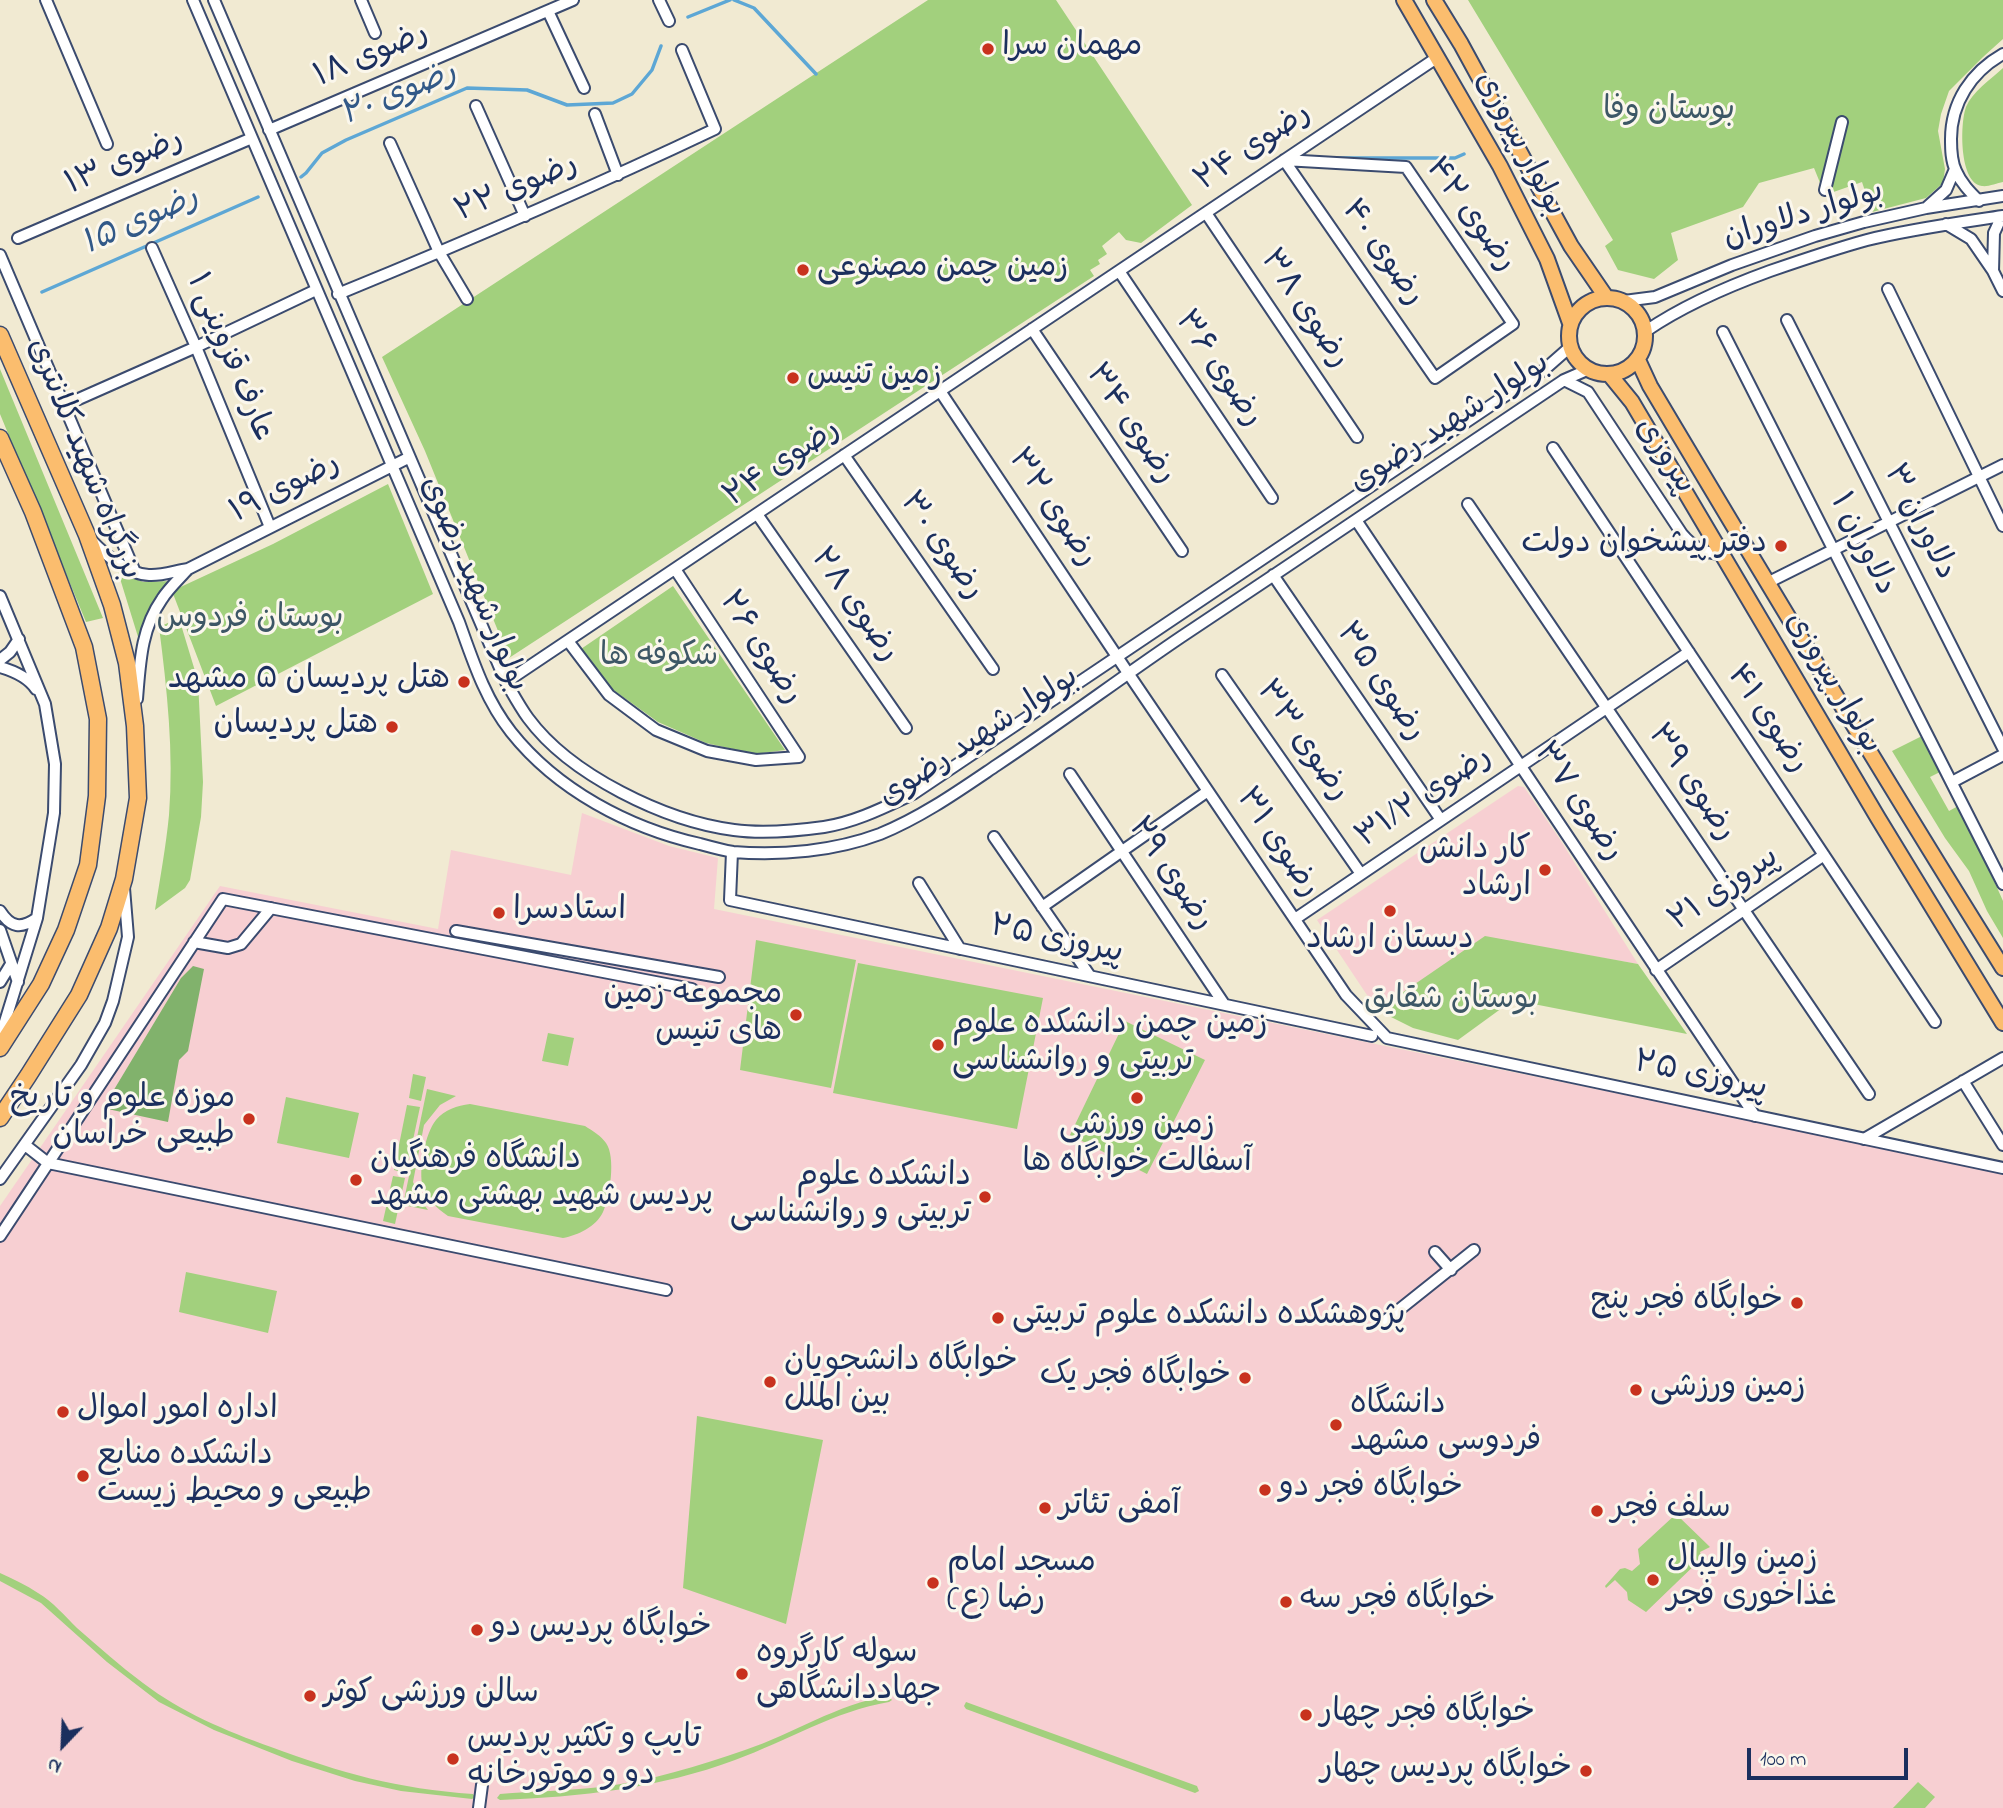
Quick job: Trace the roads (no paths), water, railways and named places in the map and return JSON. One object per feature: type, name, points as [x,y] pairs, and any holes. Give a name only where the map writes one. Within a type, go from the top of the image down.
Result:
[{"type":"highway","points":[[0,319],[8,353]]},
{"type":"highway","name":"بزرگراه شهید کلانتری","points":[[0,334],[87,535],[112,605],[127,663],[135,726],[138,798],[124,879],[109,928],[79,995],[0,1118]]},
{"type":"highway","name":"بزرگراه شهید کلانتری","points":[[0,438],[33,512],[84,647],[98,719],[97,796],[88,865],[66,930],[41,984],[0,1048]]},
{"type":"main road","name":"بولوار پیروزی","points":[[1404,0],[1500,166],[1547,259],[1570,323]]},
{"type":"main road","name":"بولوار پیروزی","points":[[1434,0],[1571,246],[1606,298]]},
{"type":"main road","points":[[1606,298],[1624,301],[1642,320],[1646,331],[1645,347],[1638,360],[1624,371],[1610,375],[1587,370],[1576,360],[1570,347],[1570,323],[1578,311],[1591,301],[1606,298]]},
{"type":"main road","name":"بولوار پیروزی","points":[[1638,360],[1650,386],[1768,583],[2003,968]]},
{"type":"main road","name":"بولوار پیروزی","points":[[1610,375],[1632,402],[1878,818],[2003,1023]]},
{"type":"street","points":[[46,0],[107,144]]},
{"type":"street","name":"بولوار شهید رضوی","points":[[193,0],[459,622],[490,703],[512,733],[538,760],[574,790],[614,814],[671,838],[732,852],[781,853],[830,848],[879,834],[924,813],[1564,380],[1587,370]]},
{"type":"street","name":"بولوار شهید رضوی","points":[[214,0],[506,682],[529,720],[552,744],[586,772],[624,795],[678,817],[734,830],[780,831],[826,827],[871,814],[913,794],[1545,369],[1570,347]]},
{"type":"street","points":[[361,0],[375,33]]},
{"type":"street","name":"رضوی ۱۸","points":[[269,130],[573,0]]},
{"type":"street","points":[[659,0],[669,21]]},
{"type":"street","points":[[548,11],[584,88]]},
{"type":"street","name":"رضوی ۲۲","points":[[338,294],[525,216],[715,130],[682,50]]},
{"type":"street","points":[[1979,201],[1964,186],[1955,169],[1951,150],[1951,123],[1956,104],[1969,83],[2003,54]]},
{"type":"street","name":"رضوی ۲۴","points":[[506,682],[1438,57]]},
{"type":"street","points":[[476,106],[525,216]]},
{"type":"street","points":[[595,114],[618,175]]},
{"type":"street","points":[[1825,190],[1842,122]]},
{"type":"street","name":"رضوی ۱۳","points":[[18,238],[251,138]]},
{"type":"street","points":[[390,143],[439,252],[467,299]]},
{"type":"street","name":"رضوی ۴۲","points":[[1284,160],[1406,167],[1514,324],[1435,379]]},
{"type":"street","name":"رضوی ۴۰","points":[[1284,160],[1435,379]]},
{"type":"street","points":[[1926,208],[1946,190],[1955,169]]},
{"type":"street","name":"بولوار دلاوران","points":[[1624,301],[1655,297],[1732,265],[1864,222],[1926,208],[2003,196]]},
{"type":"street","name":"رضوی ۳۸","points":[[1206,213],[1357,437]]},
{"type":"street","points":[[1993,271],[1994,233],[2003,216]]},
{"type":"street","name":"بولوار دلاوران","points":[[1646,331],[1698,300],[1821,253],[1946,224],[2003,216]]},
{"type":"street","points":[[1946,224],[1971,239],[2003,291]]},
{"type":"street","name":"عارف قزوینی ۱","points":[[152,248],[270,527]]},
{"type":"street","points":[[0,255],[135,572]]},
{"type":"street","name":"رضوی ۳۶","points":[[1119,271],[1272,498]]},
{"type":"street","points":[[1888,289],[2003,526]]},
{"type":"street","points":[[65,405],[316,290]]},
{"type":"street","name":"دلاوران ۳","points":[[1787,320],[2003,748]]},
{"type":"street","name":"رضوی ۳۴","points":[[1032,329],[1182,551]]},
{"type":"street","name":"دلاوران ۱","points":[[1723,332],[2003,884]]},
{"type":"street","name":"پیروزی","points":[[1564,380],[1588,392],[1692,546],[1706,553],[1722,554]]},
{"type":"street","name":"رضوی ۳۲","points":[[940,391],[1128,673]]},
{"type":"street","name":"رضوی ۴۱","points":[[1553,448],[1935,1022]]},
{"type":"street","name":"رضوی ۳۰","points":[[844,455],[993,669]]},
{"type":"street","name":"رضوی ۱۹","points":[[188,569],[408,458]]},
{"type":"street","points":[[1768,583],[2003,465]]},
{"type":"street","name":"رضوی ۳۹","points":[[1468,504],[1869,1094]]},
{"type":"street","name":"رضوی ۲۸","points":[[757,514],[906,727]]},
{"type":"street","name":"رضوی ۳۷","points":[[1356,520],[1755,1116]]},
{"type":"street","points":[[87,535],[104,554],[135,572],[148,575],[188,569]]},
{"type":"street","points":[[135,726],[141,647],[151,616],[163,597],[188,569]]},
{"type":"street","name":"رضوی ۲۶","points":[[568,641],[609,695],[656,730],[707,751],[743,758],[756,760],[799,757],[675,569]]},
{"type":"street","name":"رضوی ۳۵","points":[[1273,575],[1441,820]]},
{"type":"street","points":[[0,596],[45,704],[55,764],[54,813],[37,918],[0,1038]]},
{"type":"street","points":[[0,660],[19,639]]},
{"type":"street","name":"رضوی ۳۱/۲","points":[[1295,919],[1689,652]]},
{"type":"street","points":[[0,667],[15,671],[33,685],[45,704]]},
{"type":"street","name":"رضوی ۳۱","points":[[1128,673],[1346,995],[1387,1038]]},
{"type":"street","name":"رضوی ۳۳","points":[[1222,675],[1361,874]]},
{"type":"street","points":[[1952,782],[2003,755]]},
{"type":"street","name":"رضوی ۲۹","points":[[1070,774],[1224,1004]]},
{"type":"street","points":[[1042,907],[1208,791]]},
{"type":"street","points":[[994,837],[1090,976]]},
{"type":"street","name":"پیروزی ۲۵","points":[[732,852],[730,900],[1372,1036]]},
{"type":"street","name":"پیروزی ۲۱","points":[[1656,970],[1824,855]]},
{"type":"street","points":[[0,1179],[81,1065],[105,1023],[128,937],[124,879]]},
{"type":"street","points":[[919,883],[960,949]]},
{"type":"street","points":[[0,1236],[223,899],[692,989]]},
{"type":"street","points":[[194,942],[228,948],[242,944],[271,908]]},
{"type":"street","points":[[0,911],[7,922],[17,926],[28,924],[37,918]]},
{"type":"street","points":[[0,930],[18,982]]},
{"type":"street","points":[[456,931],[719,977]]},
{"type":"street","points":[[0,982],[11,964]]},
{"type":"street","name":"پیروزی ۲۵","points":[[1387,1038],[2003,1168]]},
{"type":"street","points":[[1864,1139],[2003,1058]]},
{"type":"street","points":[[1963,1082],[2003,1144]]},
{"type":"street","points":[[25,1145],[48,1163],[666,1290]]},
{"type":"street","points":[[1385,1321],[1475,1250]]},
{"type":"street","points":[[1435,1252],[1451,1270]]},
{"type":"street","points":[[479,1808],[482,1785]]},
{"type":"waterway","points":[[688,17],[730,0]]},
{"type":"waterway","points":[[734,0],[754,8],[816,74]]},
{"type":"waterway","name":"رضوی ۲۰","points":[[301,177],[322,153],[346,140],[467,88],[527,90],[567,105],[613,103],[632,94],[652,70],[661,46]]},
{"type":"waterway","points":[[1337,158],[1455,158],[1464,154]]},
{"type":"waterway","name":"رضوی ۱۵","points":[[42,292],[258,197]]},
{"type":"place","name":"مهمان سرا","points":[[988,49]]},
{"type":"place","name":"زمین چمن مصنوعی","points":[[803,270]]},
{"type":"place","name":"زمین تنیس","points":[[793,378]]},
{"type":"place","name":"دفتر پیشخوان دولت","points":[[1781,546]]},
{"type":"place","name":"هتل پردیسان ۵ مشهد","points":[[464,682]]},
{"type":"place","name":"هتل پردیسان","points":[[392,727]]},
{"type":"place","name":"کار دانش ارشاد","points":[[1545,870]]},
{"type":"place","name":"دبستان ارشاد","points":[[1390,911]]},
{"type":"place","name":"استادسرا","points":[[499,913]]},
{"type":"place","name":"مجموعه زمین های تنیس","points":[[796,1015]]},
{"type":"place","name":"زمین چمن دانشکده علوم تربیتی و روانشناسی","points":[[938,1045]]},
{"type":"place","name":"زمین ورزشی آسفالت خوابگاه ها","points":[[1137,1098]]},
{"type":"place","name":"موزه علوم و تاریخ طبیعی خراسان","points":[[249,1119]]},
{"type":"place","name":"دانشگاه فرهنگیان پردیس شهید بهشتی مشهد","points":[[356,1180]]},
{"type":"place","name":"دانشکده علوم تربیتی و روانشناسی","points":[[985,1197]]},
{"type":"place","name":"خوابگاه فجر پنج","points":[[1797,1303]]},
{"type":"place","name":"پژوهشکده دانشکده علوم تربیتی","points":[[998,1318]]},
{"type":"place","name":"خوابگاه فجر یک","points":[[1245,1378]]},
{"type":"place","name":"خوابگاه دانشجویان بین الملل","points":[[770,1382]]},
{"type":"place","name":"زمین ورزشی","points":[[1636,1390]]},
{"type":"place","name":"اداره امور اموال","points":[[63,1412]]},
{"type":"place","name":"دانشگاه فردوسی مشهد","points":[[1336,1425]]},
{"type":"place","name":"دانشکده منابع طبیعی و محیط زیست","points":[[83,1476]]},
{"type":"place","name":"خوابگاه فجر دو","points":[[1265,1490]]},
{"type":"place","name":"آمفی تئاتر","points":[[1045,1508]]},
{"type":"place","name":"سلف فجر","points":[[1597,1511]]},
{"type":"place","name":"زمین والیبال غذاخوری فجر","points":[[1653,1580]]},
{"type":"place","name":"مسجد امام رضا (ع)","points":[[933,1583]]},
{"type":"place","name":"خوابگاه فجر سه","points":[[1286,1602]]},
{"type":"place","name":"خوابگاه پردیس دو","points":[[477,1630]]},
{"type":"place","name":"سوله کارگروه جهاددانشگاهی","points":[[742,1674]]},
{"type":"place","name":"سالن ورزشی کوثر","points":[[310,1696]]},
{"type":"place","name":"خوابگاه فجر چهار","points":[[1306,1715]]},
{"type":"place","name":"تایپ و تکثیر پردیس دو و موتورخانه","points":[[453,1759]]},
{"type":"place","name":"خوابگاه پردیس چهار","points":[[1586,1771]]},
{"type":"park label","name":"بوستان وفا","points":[[1669,113]]},
{"type":"park label","name":"بوستان فردوس","points":[[250,621]]},
{"type":"park label","name":"شکوفه ها","points":[[659,659]]},
{"type":"park label","name":"بوستان شقایق","points":[[1451,1002]]}]
